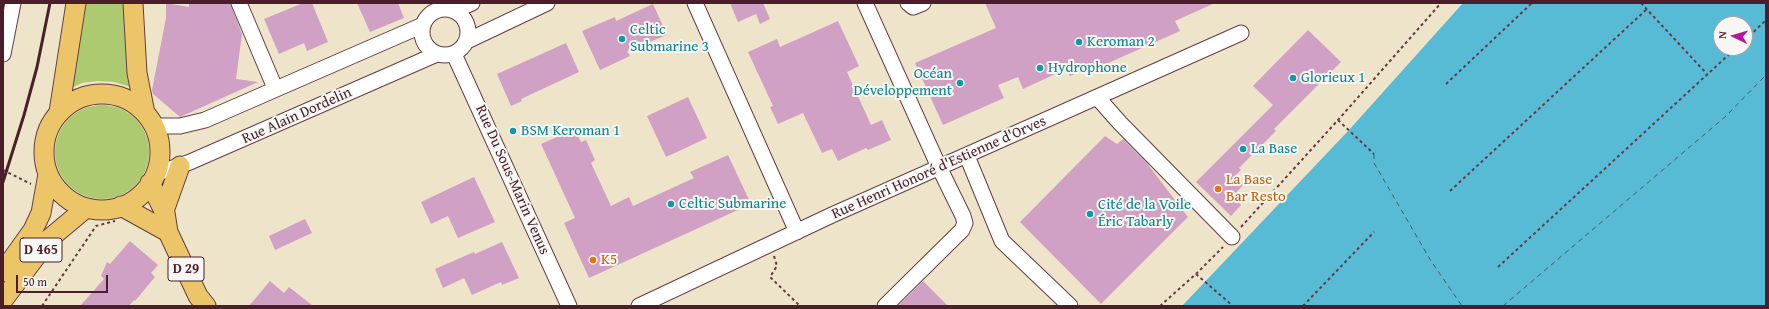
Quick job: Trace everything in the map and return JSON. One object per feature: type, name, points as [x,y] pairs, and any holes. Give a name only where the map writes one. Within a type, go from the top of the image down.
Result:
[{"type":"main road","points":[[59,112],[76,3]]},
{"type":"main road","points":[[120,213],[139,196],[153,179],[159,160],[160,146],[149,119],[137,74],[134,3]]},
{"type":"main road","points":[[149,119],[126,99],[102,94],[79,98],[59,112],[50,126],[45,142],[44,158],[48,174],[57,189],[74,203],[86,208],[120,213],[168,232]]},
{"type":"main road","points":[[164,210],[180,166]]},
{"type":"main road","name":"D 465","points":[[3,272],[33,230],[41,213],[48,174]]},
{"type":"main road","name":"D 29","points":[[153,179],[164,210],[168,232],[198,296],[206,306]]},
{"type":"main road","name":"D 465","points":[[3,300],[49,239],[86,208]]},
{"type":"street","points":[[4,50],[13,3]]},
{"type":"street","points":[[239,3],[275,88]]},
{"type":"street","points":[[454,11],[472,3]]},
{"type":"street","points":[[467,41],[547,3]]},
{"type":"street","points":[[695,3],[797,232]]},
{"type":"street","points":[[865,3],[965,223],[962,230],[885,306]]},
{"type":"street","points":[[908,3],[913,7],[923,3]]},
{"type":"street","points":[[437,54],[431,51],[423,39],[423,25],[434,7],[454,11],[460,15],[468,27],[467,41],[464,46],[454,54]]},
{"type":"street","points":[[149,119],[180,126],[205,120],[275,88],[423,25]]},
{"type":"street","name":"Rue Henri Honoré d'Estienne d'Orves","points":[[639,306],[939,167],[967,156],[1241,34]]},
{"type":"street","name":"Rue Alain Dordelin","points":[[153,179],[437,54],[442,56],[454,54]]},
{"type":"street","name":"Rue Du Sous-Marin Venus","points":[[454,54],[569,306]]},
{"type":"street","points":[[1097,97],[1120,123],[1232,237]]},
{"type":"street","points":[[967,156],[1002,240],[1070,306]]},
{"type":"path","points":[[1160,306],[1196,274],[1232,237],[1441,3]]},
{"type":"path","points":[[1446,84],[1532,3]]},
{"type":"path","points":[[1641,3],[1707,75]]},
{"type":"path","points":[[1450,191],[1647,9]]},
{"type":"path","points":[[1753,32],[1766,20]]},
{"type":"path","points":[[1498,267],[1727,56]]},
{"type":"path","points":[[1338,120],[1374,154]]},
{"type":"path","points":[[3,170],[30,184],[33,188]]},
{"type":"path","points":[[42,306],[96,226],[120,213]]},
{"type":"path","points":[[1303,306],[1374,232]]},
{"type":"path","points":[[769,245],[778,266],[770,277],[800,306]]},
{"type":"path","points":[[1196,274],[1233,306]]},
{"type":"green space","points":[[83,3],[129,3],[131,87],[114,82],[97,81],[82,83],[69,89]]},
{"type":"green space","points":[[102,105],[120,108],[135,119],[146,134],[149,152],[146,170],[135,185],[120,196],[102,199],[84,196],[69,185],[58,170],[55,152],[58,134],[69,119],[84,108]]},
{"type":"water","points":[[1463,3],[1766,3],[1766,306],[1182,306],[1349,130]]},
{"type":"building","points":[[166,3],[189,7],[189,3],[230,3],[242,34],[236,79],[258,82],[180,117],[153,94],[152,90],[166,18]]},
{"type":"building","points":[[303,3],[312,3],[328,42],[307,51],[304,43],[279,54],[264,19]]},
{"type":"building","points":[[357,3],[398,3],[404,18],[370,32]]},
{"type":"building","points":[[730,3],[763,3],[770,19],[760,24],[756,14],[738,22]]},
{"type":"building","name":"Keroman 2","points":[[985,3],[1215,3],[1175,21],[1180,31],[1095,69],[1093,66],[1070,76],[1066,69],[1023,89],[1018,77],[998,85],[1004,98],[943,125],[915,63],[996,28]]},
{"type":"building","name":"Celtic Submarine 3","points":[[653,4],[667,35],[627,51],[630,56],[600,70],[582,31],[615,17],[616,21]]},
{"type":"building","points":[[838,21],[859,66],[847,72],[871,125],[882,120],[891,140],[868,150],[866,148],[838,161],[832,149],[822,153],[803,113],[778,124],[770,107],[773,106],[748,52],[777,39],[780,47]]},
{"type":"building","points":[[1308,30],[1341,62],[1274,129],[1276,131],[1239,168],[1241,170],[1235,176],[1244,184],[1233,196],[1241,205],[1231,216],[1196,182],[1273,105],[1253,86]]},
{"type":"building","points":[[566,43],[579,72],[521,99],[522,101],[511,106],[497,74]]},
{"type":"building","points":[[688,97],[707,138],[666,157],[647,116]]},
{"type":"building","name":"Celtic Submarine","points":[[575,129],[581,142],[586,140],[595,160],[591,163],[611,206],[629,197],[633,206],[694,178],[690,172],[728,155],[751,204],[589,278],[564,223],[575,218],[541,144]]},
{"type":"building","name":"Cité de la Voile Éric Tabarly","points":[[1105,136],[1117,144],[1123,139],[1146,162],[1188,217],[1101,304],[1020,222]]},
{"type":"building","points":[[474,177],[495,222],[458,238],[448,216],[431,224],[421,202]]},
{"type":"building","points":[[305,219],[312,233],[275,250],[269,236]]},
{"type":"building","points":[[130,241],[158,265],[151,273],[155,277],[129,306],[80,306],[104,279],[101,276],[107,262],[110,264]]},
{"type":"building","points":[[502,242],[519,278],[502,285],[501,282],[472,295],[464,278],[443,288],[435,269]]},
{"type":"building","points":[[270,281],[284,293],[289,287],[313,306],[249,306]]},
{"type":"building","points":[[923,281],[948,306],[898,306]]},
{"type":"ferry route","points":[[1503,306],[1726,116],[1766,75]]},
{"type":"ferry route","points":[[1374,154],[1374,163],[1431,261],[1462,306]]},
{"type":"railway","points":[[3,182],[37,67],[50,3]]},
{"type":"place","name":"Celtic Submarine 3","points":[[622,39]]},
{"type":"place","name":"Keroman 2","points":[[1079,42]]},
{"type":"place","name":"Hydrophone","points":[[1040,68]]},
{"type":"place","name":"Glorieux 1","points":[[1293,78]]},
{"type":"place","name":"Océan Développement","points":[[960,83]]},
{"type":"place","name":"BSM Keroman 1","points":[[513,131]]},
{"type":"place","name":"La Base","points":[[1243,149]]},
{"type":"place","name":"La Base Bar Resto","points":[[1218,189]]},
{"type":"place","name":"Celtic Submarine","points":[[671,204]]},
{"type":"place","name":"Cité de la Voile Éric Tabarly","points":[[1090,214]]},
{"type":"place","name":"K5","points":[[593,260]]}]
